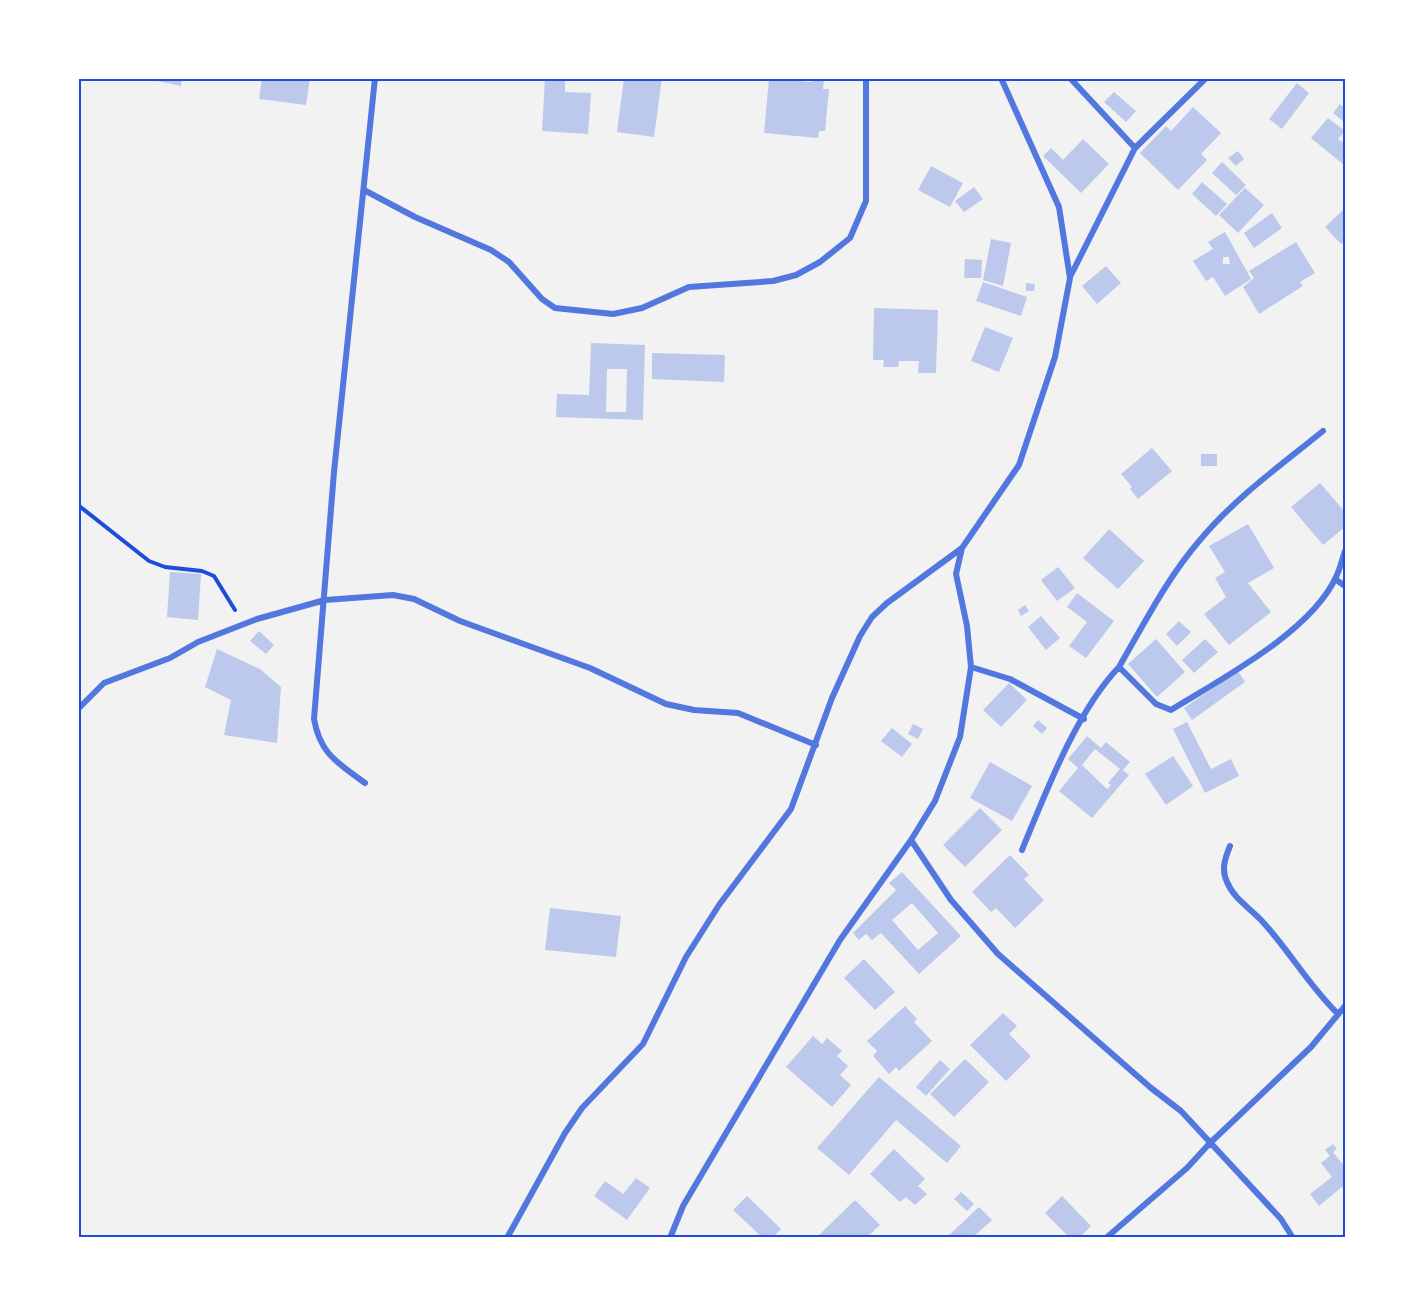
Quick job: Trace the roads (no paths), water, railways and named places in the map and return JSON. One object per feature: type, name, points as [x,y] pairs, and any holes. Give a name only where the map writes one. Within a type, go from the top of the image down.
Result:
[{"type":"street","points":[[365,783],[332,758],[317,738],[314,719],[334,472],[375,78]]},
{"type":"street","points":[[364,190],[415,217],[491,250],[509,262],[547,304],[564,310],[621,314],[642,308],[689,287],[773,281],[796,275],[820,262],[850,238],[860,219],[866,201],[866,78]]},
{"type":"street","points":[[1001,78],[1059,207],[1070,278]]},
{"type":"street","points":[[1070,78],[1135,148]]},
{"type":"street","points":[[507,1238],[565,1133],[582,1108],[643,1044],[686,957],[719,905],[791,809],[832,698],[860,636],[872,617],[886,603],[962,548],[1019,465],[1039,413],[1054,357],[1070,278],[1135,148],[1206,78]]},
{"type":"street","points":[[1022,850],[1054,773],[1084,719],[1110,677],[1119,667],[1177,570],[1200,539],[1242,497],[1323,431]]},
{"type":"street","points":[[670,1238],[682,1206],[834,950],[911,840],[935,801],[960,737],[971,668],[967,626],[956,574],[962,548]]},
{"type":"street","points":[[1119,667],[1156,704],[1171,710],[1276,644],[1310,613],[1335,579],[1345,551]]},
{"type":"street","points":[[1335,579],[1345,586]]},
{"type":"street","points":[[78,709],[104,683],[170,658],[198,642],[243,624],[325,600],[393,595],[414,599],[460,621],[590,668],[666,704],[694,710],[738,713],[816,745]]},
{"type":"street","points":[[971,668],[1010,679],[1084,719]]},
{"type":"street","points":[[911,840],[951,900],[998,954],[1151,1088],[1181,1111],[1209,1144],[1281,1219],[1293,1238]]},
{"type":"street","points":[[1230,846],[1224,871],[1232,891],[1261,920],[1299,966],[1316,991],[1338,1014]]},
{"type":"street","points":[[1106,1238],[1161,1193],[1311,1047],[1345,1006]]}]
